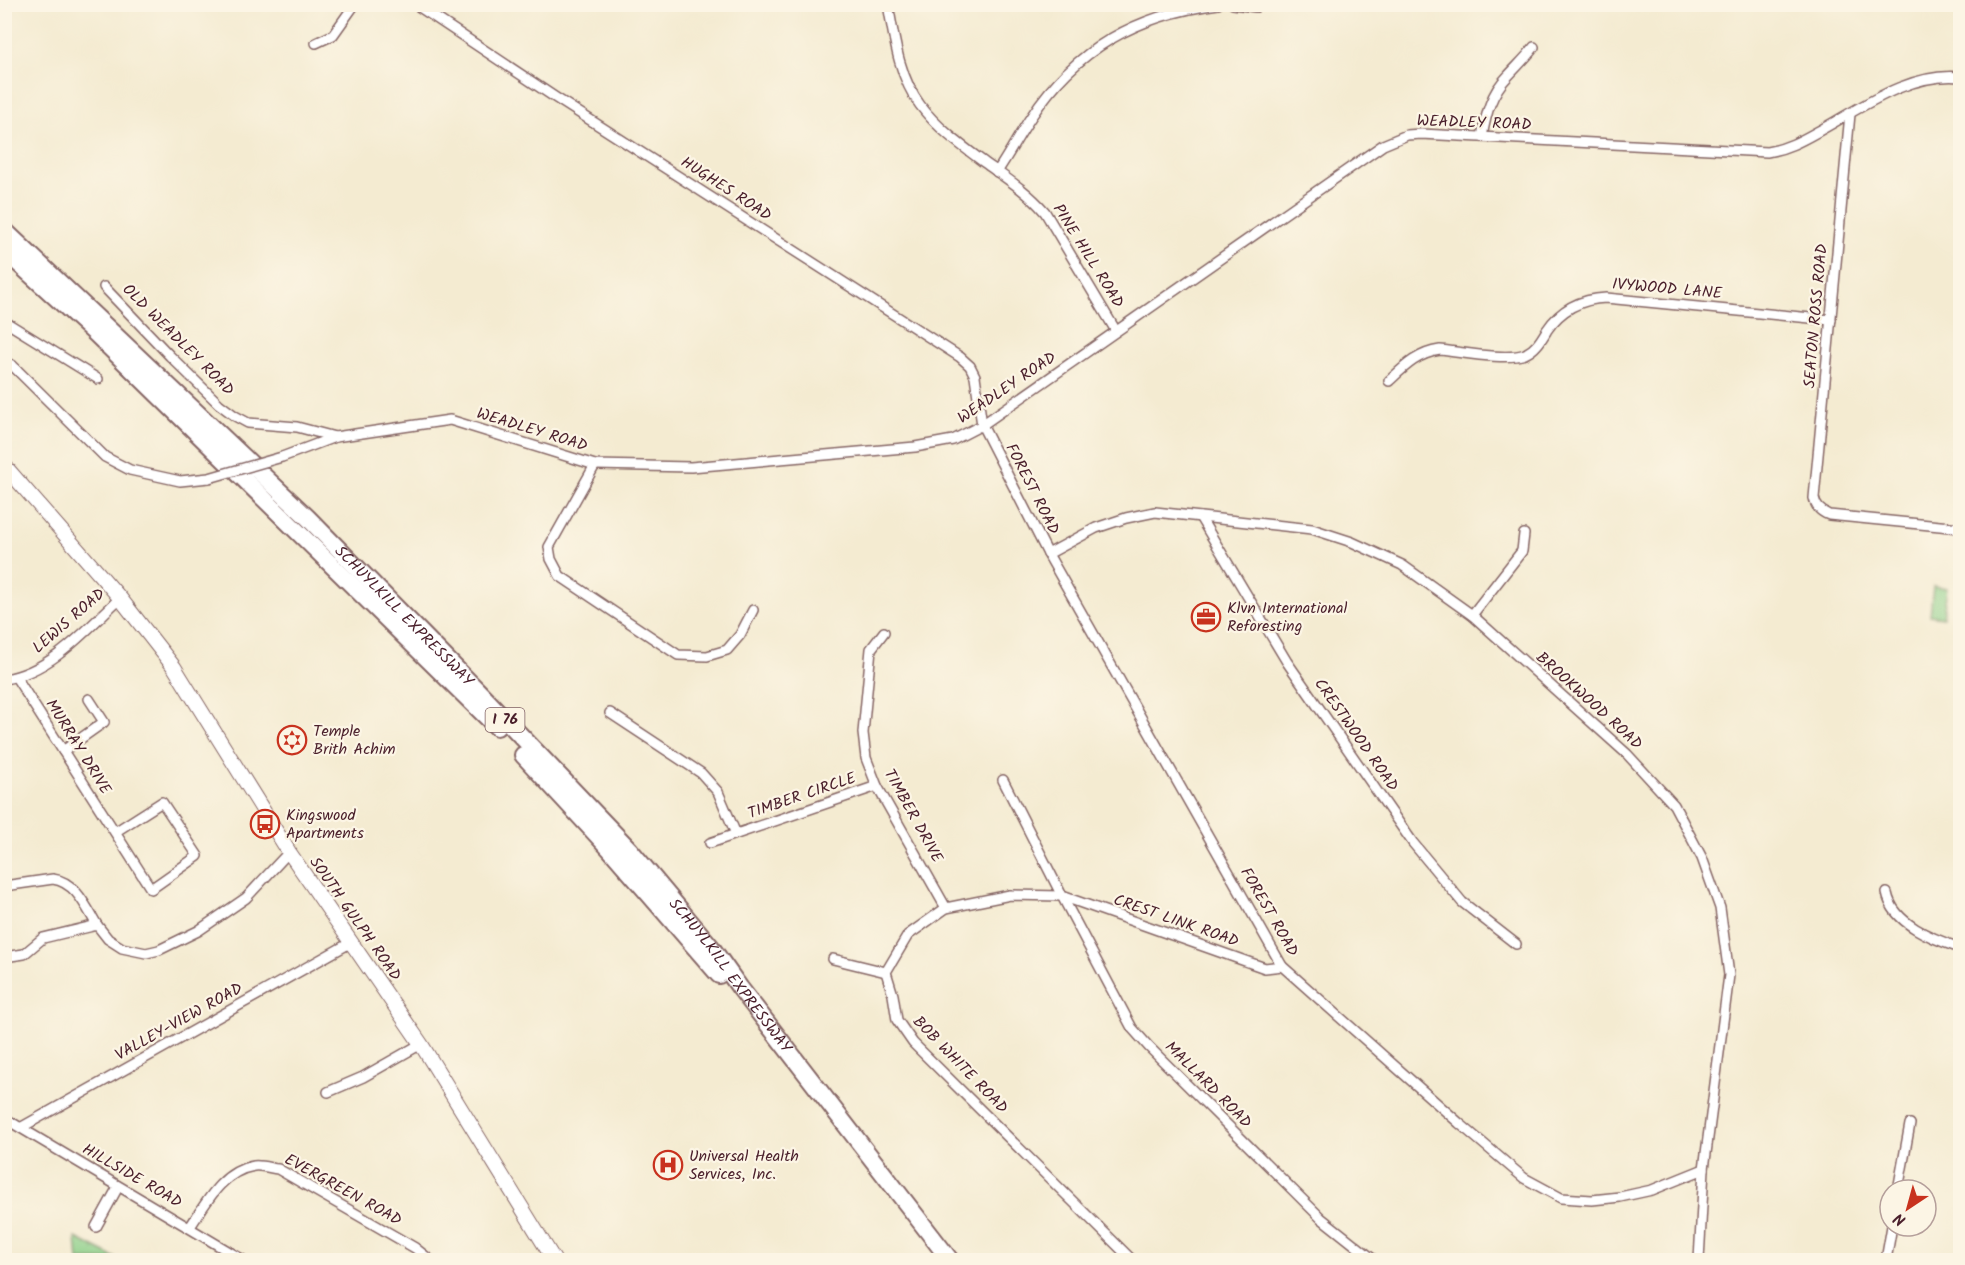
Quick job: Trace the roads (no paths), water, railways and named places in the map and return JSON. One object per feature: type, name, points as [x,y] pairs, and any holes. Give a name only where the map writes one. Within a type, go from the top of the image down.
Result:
[{"type":"highway","name":"SCHUYLKILL EXPRESSWAY","points":[[4,230],[308,518],[479,692],[628,849],[711,947],[740,988],[950,1260]]},
{"type":"highway","name":"SCHUYLKILL EXPRESSWAY","points":[[4,250],[104,343],[510,741],[609,848],[722,978],[939,1260]]},
{"type":"main road","name":"SOUTH GULPH ROAD","points":[[4,465],[120,598],[174,667],[289,852],[421,1044],[554,1260]]},
{"type":"street","points":[[316,43],[333,34],[355,4]]},
{"type":"street","name":"HUGHES ROAD","points":[[416,4],[556,98],[960,357],[970,366],[975,376],[982,425]]},
{"type":"street","name":"PINE HILL ROAD","points":[[888,4],[894,43],[906,80],[919,104],[957,142],[1033,198],[1045,212],[1116,331]]},
{"type":"street","points":[[997,172],[1046,96],[1075,64],[1092,50],[1111,38],[1152,19],[1218,4]]},
{"type":"street","points":[[1233,4],[1256,7]]},
{"type":"street","points":[[1482,137],[1485,116],[1496,91],[1534,47]]},
{"type":"street","name":"WEADLEY ROAD","points":[[4,362],[12,365],[105,457],[130,470],[180,481],[209,478],[282,457],[335,437],[450,420],[595,465],[691,467],[915,447],[953,441],[982,425],[1383,145],[1407,135],[1767,152],[1790,147],[1922,78],[1960,76]]},
{"type":"street","name":"SEATON ROSS ROAD","points":[[1850,114],[1814,498],[1817,507],[1828,515],[1960,528]]},
{"type":"street","name":"OLD WEADLEY ROAD","points":[[104,287],[170,356],[219,404],[235,416],[248,423],[297,427],[335,437]]},
{"type":"street","name":"IVYWOOD LANE","points":[[1389,381],[1413,359],[1431,351],[1509,356],[1526,353],[1540,342],[1561,314],[1571,307],[1596,298],[1831,320]]},
{"type":"street","points":[[4,321],[98,379]]},
{"type":"street","name":"FOREST ROAD","points":[[982,425],[1048,554],[1282,966],[1524,1178],[1561,1198],[1592,1200],[1620,1197],[1652,1190],[1704,1169]]},
{"type":"street","points":[[595,465],[549,547],[551,559],[561,576],[678,655],[707,656],[727,650],[740,635],[753,610]]},
{"type":"street","name":"BROOKWOOD ROAD","points":[[1048,554],[1096,528],[1155,512],[1312,530],[1353,542],[1402,566],[1472,615],[1627,754],[1674,806],[1702,858],[1720,908],[1729,975],[1704,1169],[1700,1260]]},
{"type":"street","name":"CRESTWOOD ROAD","points":[[1200,518],[1287,662],[1413,843],[1462,902],[1516,944]]},
{"type":"street","points":[[1472,615],[1522,551],[1524,534]]},
{"type":"street","name":"LEWIS ROAD","points":[[4,679],[16,677],[42,665],[61,652],[120,598]]},
{"type":"street","name":"TIMBER DRIVE","points":[[884,632],[872,649],[863,733],[866,758],[877,786],[946,908]]},
{"type":"street","name":"MURRAY DRIVE","points":[[16,677],[151,889],[198,856],[162,802],[115,832]]},
{"type":"street","points":[[63,751],[104,722],[89,699]]},
{"type":"street","name":"TIMBER CIRCLE","points":[[610,713],[702,773],[718,792],[736,834]]},
{"type":"street","name":"MALLARD ROAD","points":[[1003,780],[1132,1028],[1321,1218],[1374,1260]]},
{"type":"street","name":"TIMBER CIRCLE","points":[[710,843],[877,786]]},
{"type":"street","points":[[4,886],[60,880],[74,889],[108,939],[122,948],[146,952],[159,950],[198,931],[246,898],[289,852]]},
{"type":"street","points":[[1887,893],[1889,906],[1907,923],[1938,941],[1960,948]]},
{"type":"street","points":[[833,959],[886,972],[908,935],[946,908],[1010,895],[1062,896]]},
{"type":"street","name":"CREST LINK ROAD","points":[[1062,896],[1265,968],[1282,966]]},
{"type":"street","points":[[4,957],[24,954],[43,938],[97,925]]},
{"type":"street","name":"VALLEY-VIEW ROAD","points":[[22,1127],[350,943]]},
{"type":"street","name":"BOB WHITE ROAD","points":[[886,972],[897,1020],[913,1043],[1132,1260]]},
{"type":"street","points":[[328,1092],[363,1077],[421,1044]]},
{"type":"street","name":"HILLSIDE ROAD","points":[[4,1118],[243,1260]]},
{"type":"street","points":[[1900,1178],[1910,1124]]},
{"type":"street","name":"EVERGREEN ROAD","points":[[190,1227],[219,1184],[243,1169],[256,1165],[278,1169],[416,1248],[430,1260]]},
{"type":"street","points":[[96,1227],[118,1187]]},
{"type":"street","points":[[1886,1260],[1890,1238]]},
{"type":"place","name":"Klvn International Reforesting","points":[[1206,617]]},
{"type":"place","name":"Temple Brith Achim","points":[[292,740]]},
{"type":"place","name":"Kingswood Apartments","points":[[265,824]]},
{"type":"place","name":"Universal Health Services, Inc.","points":[[668,1165]]}]
